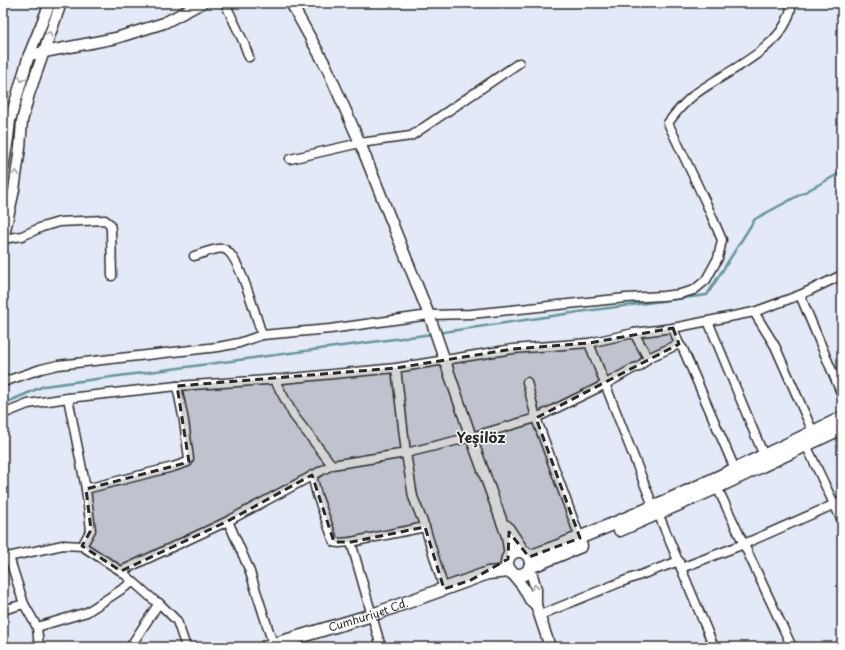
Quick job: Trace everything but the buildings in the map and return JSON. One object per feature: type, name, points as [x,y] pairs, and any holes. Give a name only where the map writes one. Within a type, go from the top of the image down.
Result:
[{"type":"main road","points":[[528,562],[520,552],[515,552],[510,564],[520,575],[524,574],[528,562],[580,538],[717,487],[803,442],[812,432],[842,418]]},
{"type":"main road","points":[[528,562],[656,510],[735,469],[764,456],[842,428]]},
{"type":"main road","name":"Cumhuriyet Cd.","points":[[269,646],[372,615],[471,580],[487,569],[510,564]]},
{"type":"street","points":[[3,169],[8,138],[6,120],[29,55],[50,3]]},
{"type":"street","points":[[61,3],[42,53],[22,121],[14,190],[3,239],[22,236],[42,227],[59,222],[105,220],[110,224],[111,230],[112,276]]},
{"type":"street","points":[[29,55],[116,38],[164,23],[202,3]]},
{"type":"street","points":[[225,3],[249,57]]},
{"type":"street","points":[[291,3],[327,68],[360,143],[430,318],[507,536],[510,564],[530,600],[536,605]]},
{"type":"street","points":[[3,382],[58,365],[218,347],[239,343],[262,335],[626,298],[663,296],[680,294],[694,290],[706,280],[718,258],[722,240],[668,123],[677,109],[696,94],[747,61],[770,43],[786,25],[792,6],[790,3]]},
{"type":"street","points":[[290,159],[360,143],[411,136],[519,63]]},
{"type":"street","points":[[6,120],[22,121]]},
{"type":"street","points":[[194,256],[217,249],[224,249],[232,254],[246,283],[262,335]]},
{"type":"street","points":[[3,414],[28,404],[68,398],[177,386],[396,368],[513,350],[589,343],[634,333],[673,328],[754,312],[800,295],[842,275]]},
{"type":"street","points":[[800,295],[842,395]]},
{"type":"street","points":[[754,312],[775,346],[812,432]]},
{"type":"street","points":[[708,321],[764,456]]},
{"type":"street","points":[[673,328],[678,344],[683,349],[735,469]]},
{"type":"street","points":[[634,333],[648,358]]},
{"type":"street","points":[[589,343],[604,385],[714,647]]},
{"type":"street","points":[[121,571],[228,521],[332,465],[406,453],[471,437],[536,418],[604,385],[634,368],[639,367],[648,358],[678,344]]},
{"type":"street","points":[[396,368],[413,497],[425,527],[444,589]]},
{"type":"street","points":[[274,379],[294,416],[332,465]]},
{"type":"street","points":[[526,382],[536,418],[580,538]]},
{"type":"street","points":[[86,489],[188,462],[189,459],[184,421],[177,386]]},
{"type":"street","points":[[68,398],[86,489],[91,530],[82,546]]},
{"type":"street","points":[[803,442],[838,503],[842,521]]},
{"type":"street","points":[[312,475],[317,495],[334,542],[339,544],[425,527]]},
{"type":"street","points":[[717,487],[792,647]]},
{"type":"street","points":[[540,615],[621,582],[744,544],[838,503]]},
{"type":"street","points":[[228,521],[249,569],[269,646]]},
{"type":"street","points":[[502,522],[509,527],[528,562],[536,589],[536,605],[550,647]]},
{"type":"street","points":[[351,542],[381,647]]},
{"type":"street","points":[[39,647],[37,627],[24,604],[6,557],[63,545],[82,546],[121,571],[159,603],[177,621],[186,647]]},
{"type":"street","points":[[37,627],[87,612],[133,582]]},
{"type":"street","points":[[130,647],[159,603]]},
{"type":"street","points":[[3,610],[24,604]]},
{"type":"highlighted area","points":[[673,328],[679,344],[536,418],[580,538],[529,557],[509,532],[508,559],[471,580],[444,589],[425,527],[351,542],[334,542],[312,475],[228,521],[121,571],[82,546],[91,530],[86,489],[189,462],[177,386],[396,368],[513,349],[589,343]]},
{"type":"waterway","points":[[437,333],[707,295],[755,219],[842,172]]},
{"type":"waterway","points":[[3,404],[44,386],[432,334]]},
{"type":"district","name":"Yeşilöz","points":[[481,438]]}]
